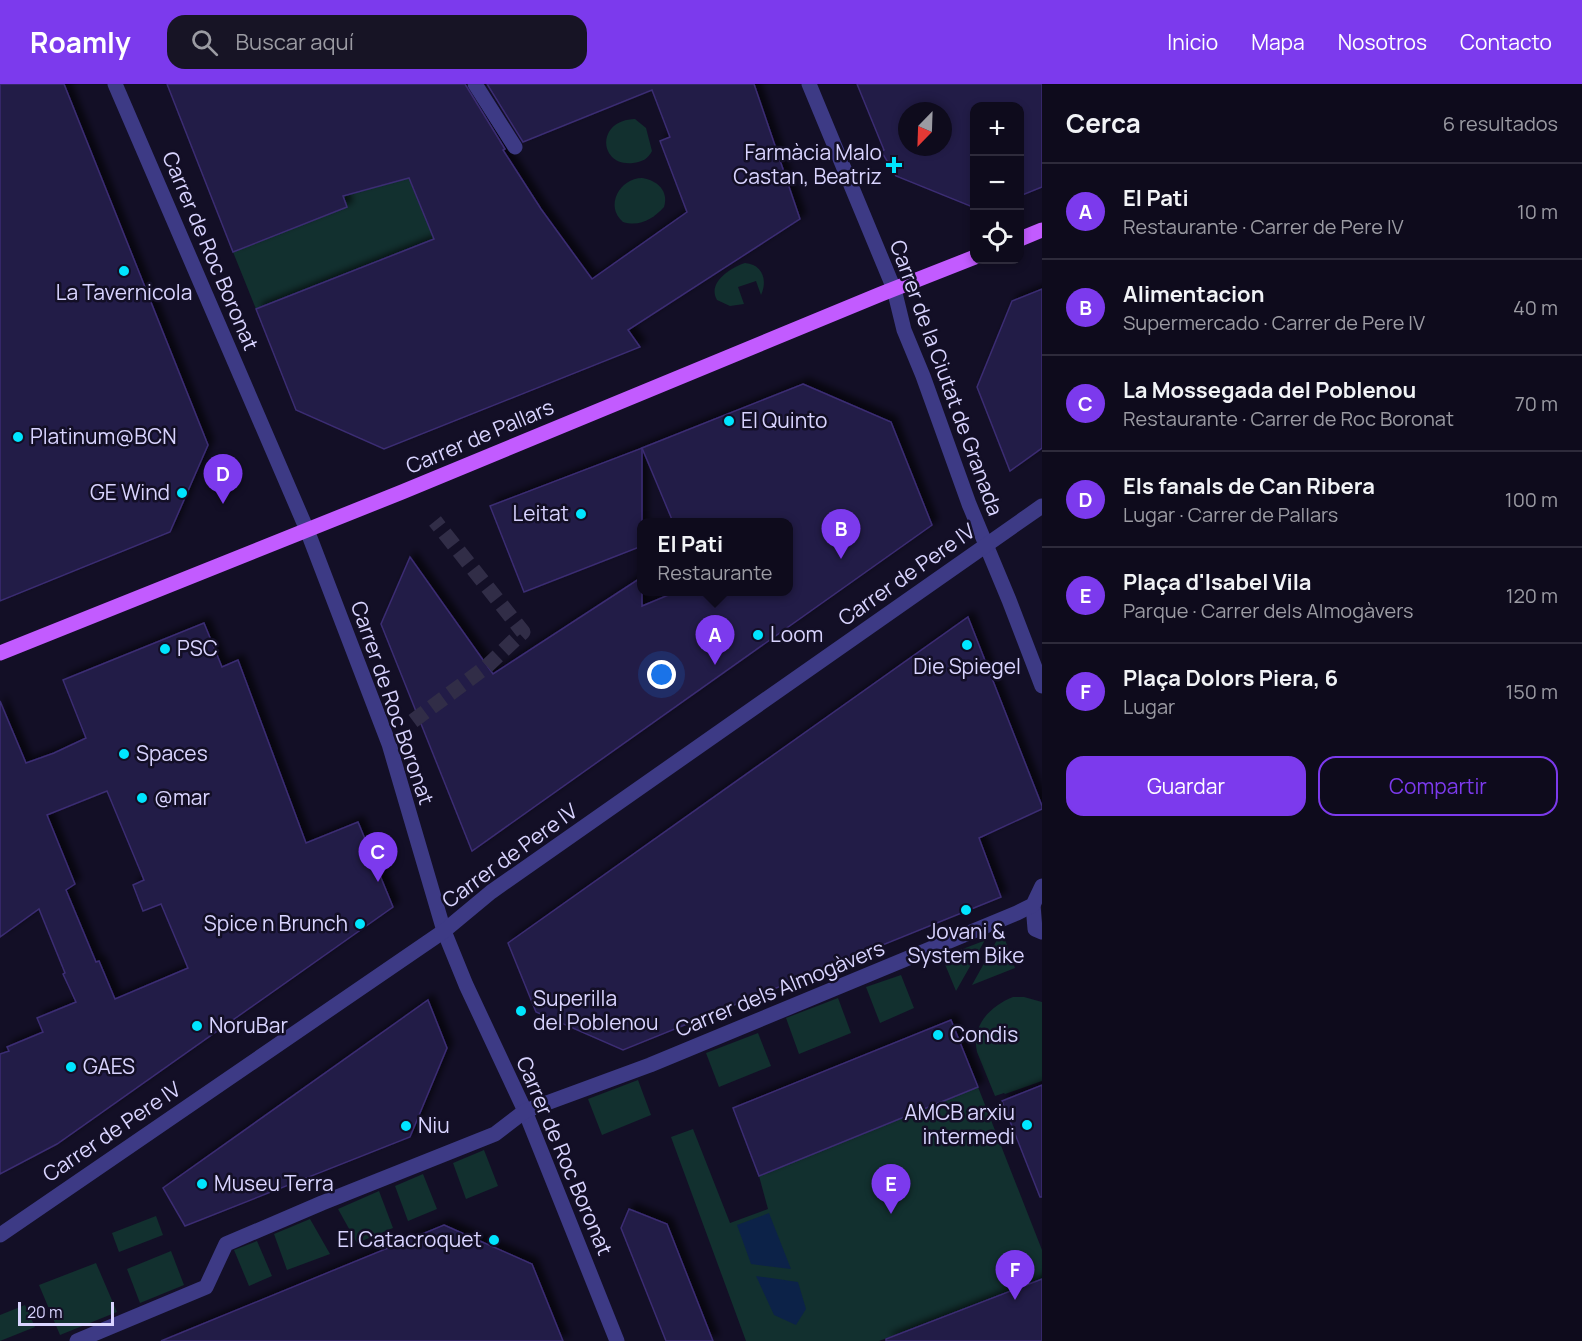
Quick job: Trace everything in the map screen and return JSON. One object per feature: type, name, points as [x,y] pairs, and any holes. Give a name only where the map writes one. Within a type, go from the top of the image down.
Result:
[{"type":"main road","points":[[1024,237],[1042,230]]},
{"type":"main road","name":"Carrer de Pallars","points":[[0,654],[970,259]]},
{"type":"street","name":"Carrer de Roc Boronat","points":[[115,84],[307,530],[389,744],[444,931],[466,985],[525,1111],[617,1341]]},
{"type":"street","points":[[475,84],[515,147]]},
{"type":"street","name":"Carrer de la Ciutat de Granada","points":[[809,84],[894,289],[904,330],[1042,686]]},
{"type":"street","name":"Carrer de Pere IV","points":[[0,1235],[444,931],[491,892],[1042,506]]},
{"type":"street","points":[[1042,886],[1033,905],[1035,929],[1042,932]]},
{"type":"street","name":"Carrer dels Almogàvers","points":[[525,1111],[650,1065],[1033,905]]},
{"type":"street","points":[[77,1341],[206,1287],[226,1244],[495,1134],[525,1111]]},
{"type":"green space","points":[[635,119],[646,128],[652,151],[642,161],[622,162],[613,158],[608,151],[606,143],[608,134],[622,121]]},
{"type":"green space","points":[[408,177],[434,239],[256,309],[233,252],[347,207],[343,196]]},
{"type":"green space","points":[[642,178],[660,187],[665,196],[664,207],[641,223],[623,222],[617,216],[615,208],[617,194],[627,183]]},
{"type":"green space","points":[[745,263],[756,266],[762,274],[764,284],[761,295],[756,281],[738,287],[744,304],[730,306],[717,300],[715,288],[718,282],[727,272]]},
{"type":"green space","points":[[1002,931],[1015,968],[972,985]]},
{"type":"green space","points":[[985,940],[956,991],[942,957]]},
{"type":"green space","points":[[901,975],[914,1008],[880,1023],[866,987]]},
{"type":"green space","points":[[1013,997],[1024,997],[1042,1002],[1042,1081],[995,1096],[977,1052],[977,1034],[984,1018],[997,1006]]},
{"type":"green space","points":[[838,998],[851,1033],[799,1054],[786,1018]]},
{"type":"green space","points":[[758,1033],[771,1066],[719,1087],[706,1053]]},
{"type":"green space","points":[[638,1080],[651,1115],[602,1135],[588,1099]]},
{"type":"green space","points":[[978,1087],[1042,1250],[1042,1279],[879,1341],[746,1341],[671,1137],[693,1129],[730,1223],[768,1209],[759,1176]]},
{"type":"green space","points":[[484,1150],[498,1186],[466,1199],[453,1163]]},
{"type":"green space","points":[[423,1174],[437,1209],[408,1221],[395,1186]]},
{"type":"green space","points":[[379,1191],[393,1228],[357,1243],[338,1209]]},
{"type":"green space","points":[[156,1216],[163,1235],[119,1252],[112,1233]]},
{"type":"green space","points":[[310,1219],[330,1254],[287,1270],[274,1234]]},
{"type":"green space","points":[[257,1241],[272,1276],[249,1286],[234,1250]]},
{"type":"green space","points":[[171,1251],[184,1285],[140,1303],[127,1269]]},
{"type":"green space","points":[[96,1263],[117,1312],[60,1335],[39,1285]]},
{"type":"green space","points":[[25,1305],[35,1327],[0,1341],[0,1315]]},
{"type":"water","points":[[769,1213],[791,1269],[751,1264],[737,1225]]},
{"type":"water","points":[[756,1276],[798,1282],[806,1309],[796,1325],[774,1315]]},
{"type":"building","points":[[0,84],[64,84],[208,445],[170,532],[0,601]]},
{"type":"building","points":[[167,84],[465,84],[505,149],[503,150],[541,209],[592,279],[687,212],[660,141],[670,137],[652,90],[523,142],[487,84],[754,84],[800,219],[628,330],[640,347],[384,449],[296,410],[256,309],[434,239],[409,178],[343,196],[347,207],[233,252]]},
{"type":"building","points":[[857,84],[1042,84],[1042,187],[1024,194],[1024,102],[970,102],[970,206],[896,176],[881,151],[884,150]]},
{"type":"building","points":[[1042,289],[1042,448],[1010,471],[977,387],[1012,301]]},
{"type":"building","points":[[803,384],[891,422],[932,525],[472,851],[381,624],[410,557],[493,674],[637,580],[637,596],[642,596],[642,606],[666,596],[793,596],[793,518],[671,518],[642,448]]},
{"type":"building","name":"Leitat","points":[[642,448],[642,518],[637,518],[637,548],[524,592],[490,506]]},
{"type":"building","points":[[968,617],[1042,806],[1042,809],[979,838],[1001,897],[623,1050],[536,1012],[508,943]]},
{"type":"building","points":[[204,623],[222,667],[238,660],[306,843],[358,822],[393,907],[57,1144],[0,1174],[0,1054],[9,1051],[7,1047],[43,1032],[37,1018],[76,1002],[39,909],[0,937],[0,701],[26,763],[86,738],[63,680]],"holes":[[[107,791],[144,880],[133,885],[143,911],[161,904],[188,968],[115,999],[99,961],[96,962],[66,890],[75,884],[47,815]]]},
{"type":"building","points":[[428,1000],[447,1048],[410,1137],[185,1226],[163,1188]]},
{"type":"building","points":[[951,1020],[978,1087],[759,1176],[733,1108]]},
{"type":"building","name":"AMCB arxiu intermedi","points":[[1042,1085],[1042,1197],[1040,1197],[1002,1101]]},
{"type":"building","points":[[629,1209],[667,1224],[713,1341],[666,1341],[621,1228]]},
{"type":"building","points":[[444,1225],[532,1264],[563,1341],[161,1341]]},
{"type":"building","points":[[1042,1279],[1042,1341],[886,1341],[886,1339]]},
{"type":"tunnel","points":[[413,721],[486,667],[523,632],[435,521]]},
{"type":"place","name":"Farmàcia Malo Castan, Beatriz","points":[[894,165]]},
{"type":"place","name":"La Tavernicola","points":[[124,271]]},
{"type":"place","name":"El Quinto","points":[[729,421]]},
{"type":"place","name":"Platinum@BCN","points":[[18,437]]},
{"type":"place","name":"GE Wind","points":[[182,493]]},
{"type":"place","name":"Els fanals de Can Ribera","points":[[223,504]]},
{"type":"place","name":"Leitat","points":[[581,514]]},
{"type":"place","name":"Alimentacion","points":[[841,559]]},
{"type":"place","name":"Loom","points":[[758,635]]},
{"type":"place","name":"Die Spiegel","points":[[967,645]]},
{"type":"place","name":"PSC","points":[[165,649]]},
{"type":"place","name":"El Pati","points":[[715,665]]},
{"type":"place","name":"Spaces","points":[[124,754]]},
{"type":"place","name":"@mar","points":[[142,798]]},
{"type":"place","name":"La Mossegada del Poblenou","points":[[378,882]]},
{"type":"place","name":"Jovani & System Bike","points":[[966,910]]},
{"type":"place","name":"Spice n Brunch","points":[[360,924]]},
{"type":"place","name":"Superilla del Poblenou","points":[[521,1011]]},
{"type":"place","name":"NoruBar","points":[[197,1026]]},
{"type":"place","name":"Condis","points":[[938,1035]]},
{"type":"place","name":"GAES","points":[[71,1067]]},
{"type":"place","name":"AMCB arxiu intermedi","points":[[1027,1125]]},
{"type":"place","name":"Niu","points":[[406,1126]]},
{"type":"place","name":"Museu Terra","points":[[202,1184]]},
{"type":"place","name":"Plaça d'Isabel Vila","points":[[891,1214]]},
{"type":"place","name":"El Catacroquet","points":[[494,1240]]},
{"type":"place","name":"Plaça Dolors Piera, 6","points":[[1015,1300]]}]
